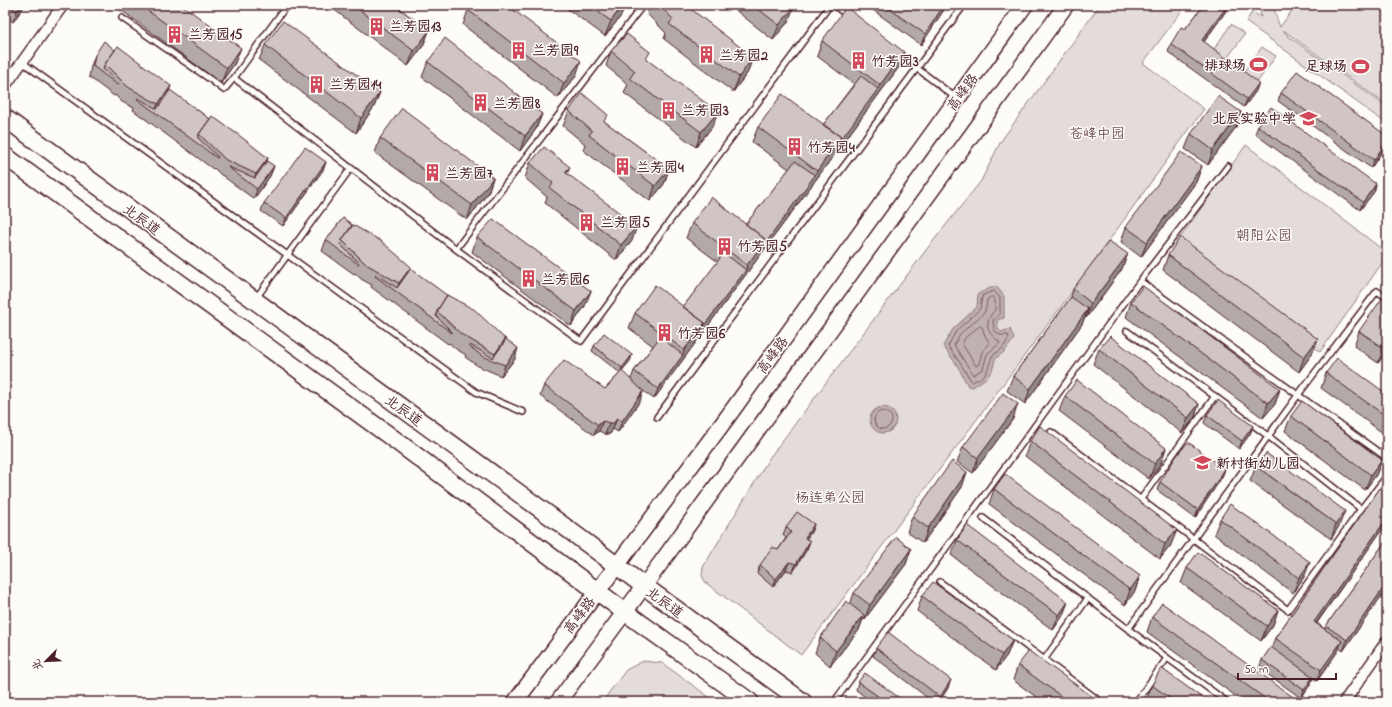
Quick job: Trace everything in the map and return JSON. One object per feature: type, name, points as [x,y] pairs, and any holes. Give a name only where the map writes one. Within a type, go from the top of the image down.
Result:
[{"type":"main road","name":"高峰路","points":[[515,702],[726,418],[1025,5]]},
{"type":"main road","points":[[558,702],[1066,5]]},
{"type":"main road","name":"北辰道","points":[[5,118],[803,702]]},
{"type":"main road","name":"北辰道","points":[[5,156],[388,434],[625,612],[750,702]]},
{"type":"street","points":[[5,86],[64,5]]},
{"type":"street","points":[[1344,702],[1387,641]]},
{"type":"lane","points":[[122,18],[224,90],[287,5]]},
{"type":"lane","points":[[456,249],[642,5]]},
{"type":"lane","points":[[234,78],[456,249],[581,341],[830,5]]},
{"type":"lane","points":[[834,5],[852,19]]},
{"type":"lane","points":[[657,417],[964,5]]},
{"type":"lane","points":[[894,51],[956,99]]},
{"type":"lane","points":[[22,62],[476,392],[523,412]]},
{"type":"lane","points":[[834,702],[1140,281],[1228,166]]},
{"type":"lane","points":[[254,301],[352,168]]},
{"type":"lane","points":[[1140,281],[1387,458]]},
{"type":"lane","points":[[1128,629],[1298,395],[1378,291],[1387,298]]},
{"type":"lane","points":[[1127,331],[1268,436],[1361,510]]},
{"type":"lane","points":[[1141,499],[1214,396]]},
{"type":"lane","points":[[1051,432],[1288,610],[1387,476]]},
{"type":"lane","points":[[983,518],[1128,629],[1227,702]]},
{"type":"lane","points":[[940,582],[1101,702]]},
{"type":"lane","points":[[1044,660],[1088,598]]},
{"type":"lane","points":[[1136,702],[1167,658]]},
{"type":"green space","name":"杨连弟公园","points":[[1100,5],[1186,5],[1143,63],[1204,109],[1063,304],[801,655],[706,583],[702,576],[703,567],[770,457],[926,250],[981,181],[1001,141]]},
{"type":"green space","name":"足球场","points":[[1259,5],[1273,5],[1280,27],[1296,5],[1387,5],[1387,105],[1283,30],[1288,36],[1387,107],[1387,124],[1246,22],[1252,12],[1261,17]]},
{"type":"green space","name":"排球场","points":[[1231,24],[1245,34],[1225,61],[1212,52]]},
{"type":"green space","name":"排球场","points":[[1262,47],[1276,56],[1256,84],[1242,74]]},
{"type":"green space","name":"朝阳公园","points":[[1246,145],[1387,253],[1387,256],[1320,352],[1175,245]]},
{"type":"green space","points":[[643,661],[662,663],[716,702],[602,702],[626,670]]},
{"type":"water","points":[[996,286],[1004,296],[1004,318],[997,320],[998,329],[1001,332],[1010,329],[1014,339],[1004,352],[995,359],[992,370],[988,376],[973,387],[968,386],[957,365],[943,346],[953,329],[977,307],[978,294]]},
{"type":"water","points":[[883,407],[892,411],[896,420],[892,429],[883,433],[874,429],[870,420],[874,411]]},
{"type":"building","points":[[8,5],[21,5],[17,11]]},
{"type":"building","points":[[140,5],[182,5],[241,48],[227,68]]},
{"type":"building","points":[[353,5],[395,5],[429,31],[414,51]]},
{"type":"building","points":[[472,5],[507,5],[581,61],[564,83],[468,10]]},
{"type":"building","points":[[588,5],[623,5],[611,21]]},
{"type":"building","points":[[659,5],[688,5],[687,6],[753,57],[739,77],[669,24],[673,19]]},
{"type":"building","points":[[753,5],[792,5],[794,7],[779,25]]},
{"type":"building","points":[[884,5],[944,5],[925,34]]},
{"type":"building","points":[[1204,5],[1228,5],[1202,40],[1259,83],[1247,99],[1171,44],[1181,27],[1185,29]]},
{"type":"building","points":[[846,7],[904,52],[880,85],[822,41]]},
{"type":"building","points":[[283,21],[380,92],[361,118],[265,45]]},
{"type":"building","points":[[627,34],[650,52],[646,59],[718,112],[701,132],[630,78],[635,71],[611,51]]},
{"type":"building","points":[[445,38],[542,114],[525,136],[428,62]]},
{"type":"building","points":[[104,41],[115,50],[103,69],[119,84],[118,85],[93,66],[95,55]]},
{"type":"building","points":[[118,46],[171,86],[158,104],[128,87],[105,64]]},
{"type":"building","points":[[1297,71],[1387,136],[1387,141],[1374,160],[1281,93]]},
{"type":"building","points":[[861,76],[878,89],[839,142],[841,137],[823,125]]},
{"type":"building","points":[[170,90],[210,119],[199,134],[198,138],[218,157],[217,158],[137,99],[138,98],[157,109]]},
{"type":"building","points":[[582,93],[608,115],[604,121],[669,169],[655,186],[589,135],[592,131],[569,111]]},
{"type":"building","points":[[782,94],[841,137],[817,171],[758,127]]},
{"type":"building","points":[[1218,96],[1241,112],[1213,150],[1191,134]]},
{"type":"building","points":[[1271,107],[1376,184],[1363,202],[1258,126]]},
{"type":"building","points":[[402,108],[493,178],[472,205],[380,138]]},
{"type":"building","points":[[212,116],[268,158],[256,174],[226,160],[199,134]]},
{"type":"building","points":[[305,147],[326,162],[286,218],[264,203]]},
{"type":"building","points":[[544,147],[570,167],[565,172],[637,226],[621,245],[550,188],[553,183],[530,163]]},
{"type":"building","points":[[1181,152],[1202,166],[1147,242],[1126,227]]},
{"type":"building","points":[[267,161],[274,166],[257,189],[228,167],[255,178]]},
{"type":"building","points":[[795,161],[815,175],[765,244],[766,240],[746,224]]},
{"type":"building","points":[[711,197],[766,240],[747,265],[692,223]]},
{"type":"building","points":[[343,218],[352,225],[342,240],[341,245],[359,263],[358,264],[326,240]]},
{"type":"building","points":[[493,219],[591,291],[576,311],[477,237]]},
{"type":"building","points":[[353,225],[381,241],[411,267],[399,283],[366,264],[342,240]]},
{"type":"building","points":[[1180,237],[1318,339],[1304,357],[1168,255]]},
{"type":"building","points":[[1109,241],[1128,254],[1091,303],[1073,289]]},
{"type":"building","points":[[724,253],[746,270],[703,327],[705,323],[683,307]]},
{"type":"building","points":[[410,268],[447,295],[437,311],[436,316],[452,333],[375,276],[376,275],[397,288]]},
{"type":"building","points":[[655,285],[705,323],[684,350],[635,313]]},
{"type":"building","points":[[1143,286],[1280,389],[1268,403],[1131,302]]},
{"type":"building","points":[[447,295],[475,310],[505,339],[495,354],[461,334],[437,311]]},
{"type":"building","points":[[1071,297],[1088,309],[1030,389],[1013,376]]},
{"type":"building","points":[[1383,297],[1387,300],[1387,343],[1384,348],[1359,331]]},
{"type":"building","points":[[604,333],[632,355],[622,368],[594,346]]},
{"type":"building","points":[[1110,336],[1199,404],[1188,418],[1099,349]]},
{"type":"building","points":[[503,337],[518,348],[505,365],[482,356],[469,346],[470,345],[493,358],[504,343],[505,339]]},
{"type":"building","points":[[660,337],[683,355],[658,389],[634,371]]},
{"type":"building","points":[[1337,358],[1387,394],[1387,417],[1326,373]]},
{"type":"building","points":[[564,360],[605,389],[622,371],[643,391],[622,421],[617,418],[614,423],[603,421],[598,425],[544,385]]},
{"type":"building","points":[[1077,380],[1166,448],[1155,464],[1065,396]]},
{"type":"building","points":[[1003,393],[1018,404],[978,458],[963,447]]},
{"type":"building","points":[[1218,400],[1253,426],[1242,441],[1207,415]]},
{"type":"building","points":[[1302,401],[1382,460],[1371,475],[1291,416]]},
{"type":"building","points":[[1040,426],[1177,530],[1165,544],[1030,441]]},
{"type":"building","points":[[1188,442],[1225,469],[1198,510],[1160,482],[1175,458]]},
{"type":"building","points":[[1266,453],[1345,511],[1336,524],[1256,466]]},
{"type":"building","points":[[952,461],[967,472],[928,528],[912,517]]},
{"type":"building","points":[[1005,474],[1140,576],[1130,590],[994,489]]},
{"type":"building","points":[[1387,478],[1387,518],[1314,622],[1342,641],[1321,670],[1275,638]]},
{"type":"building","points":[[1230,504],[1310,562],[1299,578],[1220,519]]},
{"type":"building","points":[[797,512],[814,524],[805,538],[810,541],[796,564],[789,562],[776,579],[760,565],[773,547],[778,550],[791,532],[786,527]]},
{"type":"building","points":[[967,525],[1068,602],[1059,615],[957,540]]},
{"type":"building","points":[[896,537],[911,549],[870,605],[854,593]]},
{"type":"building","points":[[1387,539],[1387,583],[1347,640],[1326,626]]},
{"type":"building","points":[[1198,552],[1278,610],[1267,626],[1187,568]]},
{"type":"building","points":[[933,582],[1013,640],[1002,655],[922,596]]},
{"type":"building","points":[[846,601],[864,615],[836,651],[820,638]]},
{"type":"building","points":[[1162,603],[1300,702],[1270,702],[1152,617]]},
{"type":"building","points":[[888,632],[951,680],[940,697],[876,648]]},
{"type":"building","points":[[1271,647],[1313,677],[1304,690],[1262,660]]},
{"type":"building","points":[[1029,651],[1100,702],[1069,702],[1018,665]]},
{"type":"building","points":[[1161,668],[1208,702],[1175,702],[1152,685]]},
{"type":"building","points":[[865,673],[905,702],[886,702],[858,682]]},
{"type":"place","name":"兰芳园13","points":[[376,26]]},
{"type":"place","name":"兰芳园15","points":[[175,34]]},
{"type":"place","name":"兰芳园9","points":[[519,50]]},
{"type":"place","name":"兰芳园2","points":[[706,55]]},
{"type":"place","name":"竹芳园3","points":[[858,61]]},
{"type":"place","name":"排球场","points":[[1259,65]]},
{"type":"place","name":"足球场","points":[[1360,66]]},
{"type":"place","name":"兰芳园14","points":[[316,84]]},
{"type":"place","name":"兰芳园8","points":[[480,103]]},
{"type":"place","name":"兰芳园3","points":[[668,110]]},
{"type":"place","name":"北辰实验中学","points":[[1309,118]]},
{"type":"place","name":"竹芳园4","points":[[794,147]]},
{"type":"place","name":"兰芳园4","points":[[623,167]]},
{"type":"place","name":"兰芳园7","points":[[432,173]]},
{"type":"place","name":"兰芳园5","points":[[587,222]]},
{"type":"place","name":"竹芳园5","points":[[724,246]]},
{"type":"place","name":"兰芳园6","points":[[528,279]]},
{"type":"place","name":"竹芳园6","points":[[664,333]]},
{"type":"place","name":"新村街幼儿园","points":[[1203,463]]},
{"type":"park label","name":"苍峰中园","points":[[1097,133]]}]
